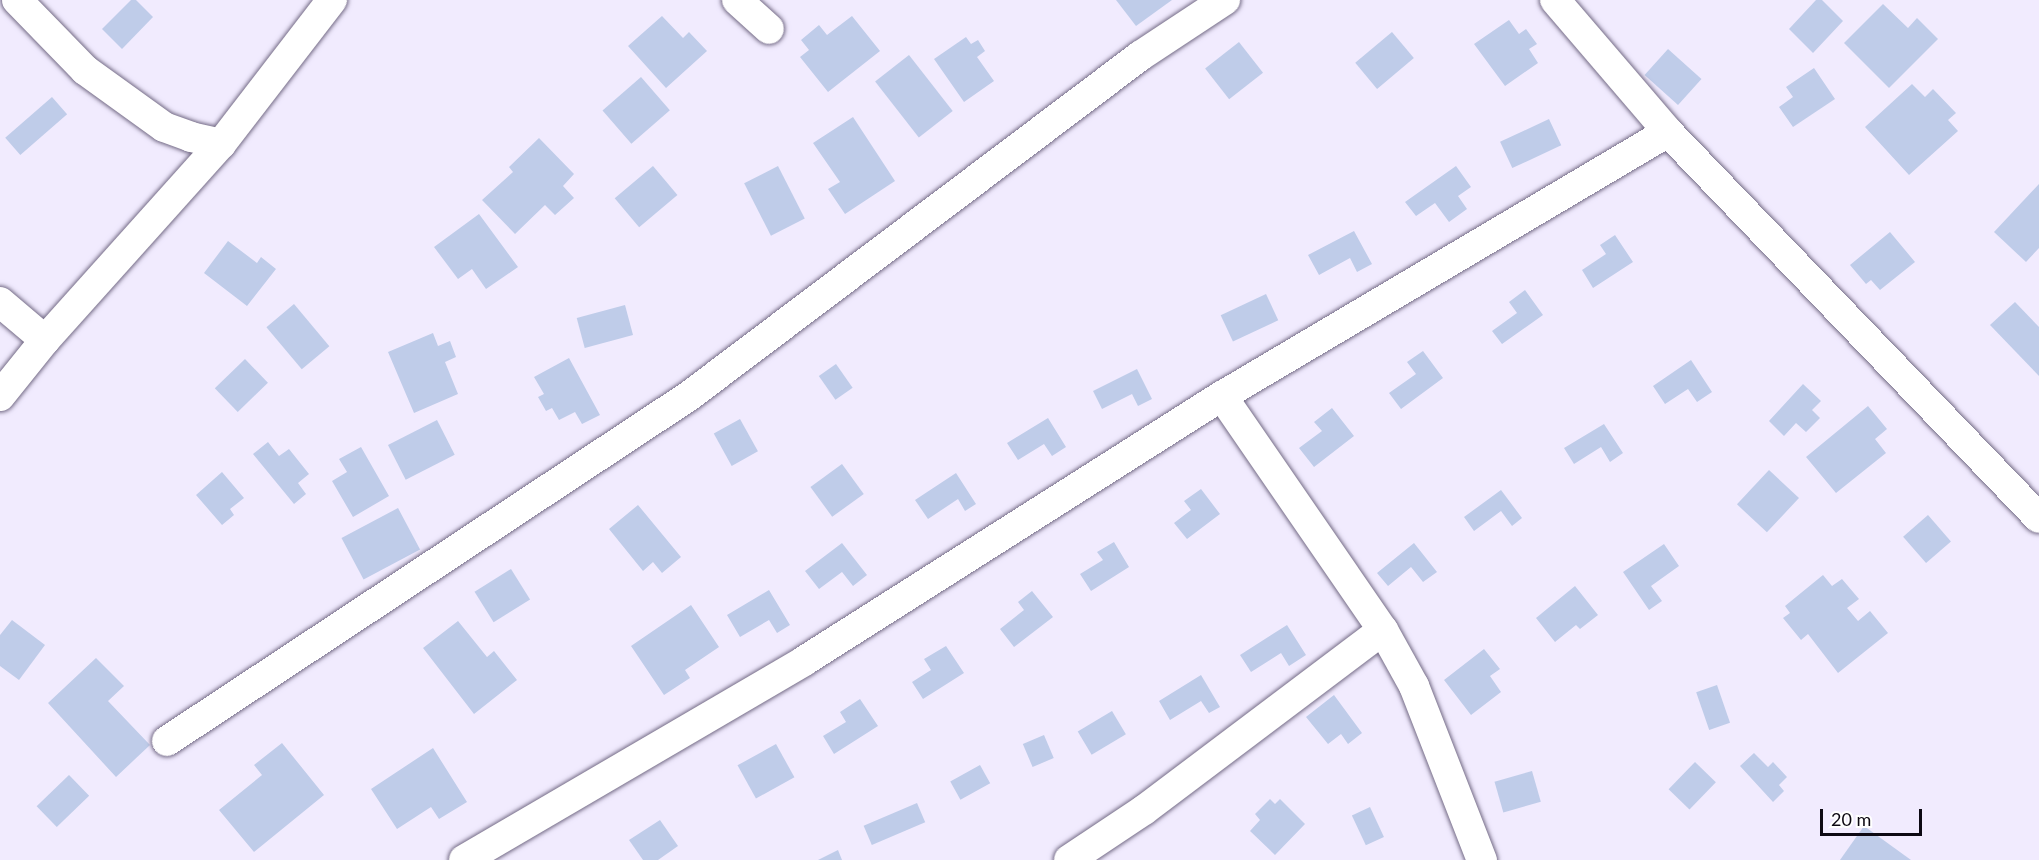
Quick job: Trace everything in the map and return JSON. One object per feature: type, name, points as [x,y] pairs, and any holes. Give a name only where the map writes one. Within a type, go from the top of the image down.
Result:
[{"type":"street","points":[[17,0],[85,70],[155,120],[191,137],[221,144]]},
{"type":"street","points":[[0,396],[45,340],[221,144],[332,0]]},
{"type":"street","points":[[737,0],[769,29]]},
{"type":"street","points":[[167,741],[689,396],[1140,56],[1225,0]]},
{"type":"street","points":[[1569,4],[1668,132],[2039,518]]},
{"type":"street","points":[[464,860],[804,661],[1222,396],[1668,132]]},
{"type":"street","points":[[0,302],[45,340]]},
{"type":"street","points":[[1222,396],[1383,630],[1414,686],[1482,860]]},
{"type":"street","points":[[1069,860],[1144,810],[1383,630]]},
{"type":"building","points":[[131,0],[136,0],[153,17],[122,49],[102,29]]},
{"type":"building","points":[[1116,0],[1172,0],[1136,26]]},
{"type":"building","points":[[1816,0],[1822,0],[1843,21],[1813,53],[1789,29]]},
{"type":"building","points":[[1883,4],[1908,28],[1917,18],[1938,39],[1889,88],[1844,43]]},
{"type":"building","points":[[662,16],[683,38],[689,32],[707,51],[666,88],[628,46]]},
{"type":"building","points":[[852,16],[880,51],[828,92],[800,57],[809,50],[801,40],[819,25],[827,35]]},
{"type":"building","points":[[1509,20],[1519,34],[1526,29],[1537,44],[1529,49],[1538,63],[1505,86],[1474,44]]},
{"type":"building","points":[[1392,32],[1414,58],[1377,89],[1355,63]]},
{"type":"building","points":[[966,37],[971,44],[978,40],[985,51],[977,57],[994,81],[964,102],[934,59]]},
{"type":"building","points":[[1239,42],[1263,73],[1229,99],[1205,68]]},
{"type":"building","points":[[1668,49],[1701,79],[1678,105],[1645,75]]},
{"type":"building","points":[[909,55],[953,111],[919,137],[875,81]]},
{"type":"building","points":[[1814,68],[1835,99],[1793,127],[1779,107],[1793,97],[1786,87]]},
{"type":"building","points":[[641,77],[670,110],[631,144],[603,110]]},
{"type":"building","points":[[1912,84],[1925,97],[1933,89],[1956,113],[1948,120],[1958,131],[1909,175],[1865,127]]},
{"type":"building","points":[[52,97],[67,114],[20,155],[5,138]]},
{"type":"building","points":[[853,117],[895,181],[845,214],[828,189],[840,182],[813,143]]},
{"type":"building","points":[[1549,119],[1561,145],[1512,168],[1500,142]]},
{"type":"building","points":[[539,138],[574,174],[563,186],[574,198],[555,215],[545,205],[515,234],[482,200],[513,172],[509,167]]},
{"type":"building","points":[[653,166],[677,195],[639,227],[615,198]]},
{"type":"building","points":[[778,166],[805,219],[771,236],[744,183]]},
{"type":"building","points":[[1456,166],[1471,187],[1458,196],[1467,209],[1449,222],[1435,203],[1416,216],[1405,202]]},
{"type":"building","points":[[2039,184],[2039,248],[2026,262],[1994,232]]},
{"type":"building","points":[[479,214],[518,267],[486,289],[472,269],[458,279],[434,247]]},
{"type":"building","points":[[1354,231],[1372,264],[1357,272],[1350,258],[1319,275],[1308,255]]},
{"type":"building","points":[[1890,232],[1915,262],[1880,290],[1871,280],[1866,284],[1850,265]]},
{"type":"building","points":[[1615,235],[1633,262],[1593,288],[1582,270],[1606,254],[1600,245]]},
{"type":"building","points":[[228,241],[257,263],[261,257],[276,269],[247,306],[204,273]]},
{"type":"building","points":[[1525,290],[1543,315],[1502,344],[1492,331],[1517,313],[1509,302]]},
{"type":"building","points":[[1266,294],[1278,320],[1233,341],[1221,315]]},
{"type":"building","points":[[2015,302],[2039,327],[2039,376],[1990,325]]},
{"type":"building","points":[[294,304],[329,346],[302,369],[266,327]]},
{"type":"building","points":[[625,305],[633,335],[585,348],[577,318]]},
{"type":"building","points":[[433,333],[438,346],[450,341],[456,357],[445,362],[458,394],[414,413],[388,352]]},
{"type":"building","points":[[1423,351],[1443,378],[1401,409],[1389,393],[1416,374],[1407,362]]},
{"type":"building","points":[[569,358],[600,415],[582,424],[575,412],[559,420],[552,408],[546,411],[538,397],[544,394],[534,377]]},
{"type":"building","points":[[245,359],[268,383],[238,412],[215,388]]},
{"type":"building","points":[[1691,360],[1712,392],[1697,402],[1688,389],[1665,404],[1653,386]]},
{"type":"building","points":[[836,364],[853,388],[835,400],[819,376]]},
{"type":"building","points":[[1137,369],[1152,399],[1138,406],[1132,394],[1102,409],[1093,391]]},
{"type":"building","points":[[1803,384],[1821,401],[1812,410],[1820,418],[1806,432],[1796,423],[1784,436],[1769,421]]},
{"type":"building","points":[[1868,406],[1887,429],[1875,439],[1886,453],[1836,493],[1806,457]]},
{"type":"building","points":[[1332,408],[1354,436],[1314,467],[1299,448],[1322,431],[1314,422]]},
{"type":"building","points":[[1048,418],[1066,447],[1052,456],[1044,444],[1018,460],[1007,443]]},
{"type":"building","points":[[740,419],[758,451],[732,466],[714,434]]},
{"type":"building","points":[[437,420],[455,455],[406,480],[388,445]]},
{"type":"building","points":[[1604,424],[1623,453],[1610,462],[1601,447],[1574,464],[1564,448]]},
{"type":"building","points":[[268,442],[279,456],[289,449],[309,474],[298,483],[306,494],[294,504],[253,454]]},
{"type":"building","points":[[361,447],[389,496],[353,517],[332,481],[347,472],[339,459]]},
{"type":"building","points":[[842,464],[864,494],[832,517],[810,487]]},
{"type":"building","points":[[1769,470],[1799,498],[1767,532],[1737,504]]},
{"type":"building","points":[[222,472],[244,498],[230,509],[234,515],[222,525],[196,495]]},
{"type":"building","points":[[956,473],[976,504],[965,511],[958,499],[928,519],[915,500]]},
{"type":"building","points":[[1201,489],[1220,514],[1187,539],[1174,523],[1191,510],[1184,501]]},
{"type":"building","points":[[1501,490],[1522,518],[1512,526],[1501,511],[1474,531],[1464,517]]},
{"type":"building","points":[[638,505],[681,557],[662,573],[653,562],[643,571],[609,529]]},
{"type":"building","points":[[398,508],[420,549],[364,580],[341,538]]},
{"type":"building","points":[[1928,515],[1951,541],[1926,563],[1903,537]]},
{"type":"building","points":[[1114,542],[1129,567],[1091,591],[1080,574],[1103,560],[1097,552]]},
{"type":"building","points":[[842,543],[867,575],[853,586],[842,572],[819,589],[805,571]]},
{"type":"building","points":[[1414,543],[1437,572],[1423,582],[1411,567],[1388,586],[1377,573]]},
{"type":"building","points":[[1664,544],[1679,566],[1651,586],[1662,601],[1649,610],[1623,572]]},
{"type":"building","points":[[511,569],[530,600],[494,622],[475,592]]},
{"type":"building","points":[[1823,575],[1832,586],[1842,579],[1859,599],[1847,608],[1858,621],[1870,611],[1888,633],[1838,673],[1808,634],[1801,640],[1783,618],[1790,613],[1785,606]]},
{"type":"building","points":[[1575,586],[1598,615],[1580,629],[1576,625],[1555,642],[1536,618]]},
{"type":"building","points":[[769,590],[790,625],[777,633],[769,620],[740,637],[727,615]]},
{"type":"building","points":[[1032,591],[1053,617],[1014,647],[1000,629],[1024,610],[1018,602]]},
{"type":"building","points":[[691,605],[719,647],[685,670],[690,678],[664,695],[631,646]]},
{"type":"building","points":[[12,620],[45,645],[19,680],[0,666],[0,635]]},
{"type":"building","points":[[458,621],[487,657],[494,651],[517,680],[474,714],[423,648]]},
{"type":"building","points":[[1287,625],[1306,655],[1289,666],[1281,653],[1251,672],[1240,655]]},
{"type":"building","points":[[946,646],[964,673],[923,699],[912,682],[931,670],[924,659]]},
{"type":"building","points":[[1484,649],[1500,669],[1490,676],[1501,692],[1471,715],[1444,680]]},
{"type":"building","points":[[96,658],[124,686],[108,701],[150,745],[116,777],[48,703]]},
{"type":"building","points":[[1201,675],[1220,707],[1209,713],[1201,701],[1170,720],[1159,701]]},
{"type":"building","points":[[1717,685],[1730,723],[1709,730],[1696,692]]},
{"type":"building","points":[[1334,695],[1362,733],[1348,744],[1341,734],[1328,744],[1306,717]]},
{"type":"building","points":[[860,699],[878,726],[834,754],[823,736],[846,722],[840,712]]},
{"type":"building","points":[[1112,711],[1126,734],[1092,755],[1078,732]]},
{"type":"building","points":[[1044,735],[1054,758],[1033,767],[1023,744]]},
{"type":"building","points":[[282,743],[324,795],[254,852],[219,810],[262,775],[254,765]]},
{"type":"building","points":[[776,744],[794,777],[756,799],[738,765]]},
{"type":"building","points":[[433,748],[467,802],[439,819],[431,807],[397,829],[371,789]]},
{"type":"building","points":[[1754,753],[1768,767],[1773,762],[1787,777],[1779,785],[1784,791],[1773,802],[1740,766]]},
{"type":"building","points":[[1695,762],[1716,782],[1689,809],[1669,789]]},
{"type":"building","points":[[980,765],[990,783],[960,800],[950,781]]},
{"type":"building","points":[[1532,771],[1541,802],[1503,813],[1495,782]]},
{"type":"building","points":[[69,775],[89,796],[57,827],[37,806]]},
{"type":"building","points":[[1270,799],[1275,804],[1280,799],[1305,824],[1275,855],[1250,831],[1260,820],[1255,814]]},
{"type":"building","points":[[917,803],[925,822],[872,845],[864,826]]},
{"type":"building","points":[[1370,807],[1384,837],[1366,845],[1352,815]]},
{"type":"building","points":[[660,820],[678,846],[658,860],[643,860],[629,840]]},
{"type":"building","points":[[1864,826],[1911,860],[1840,860]]},
{"type":"building","points":[[838,850],[842,860],[818,860]]}]
